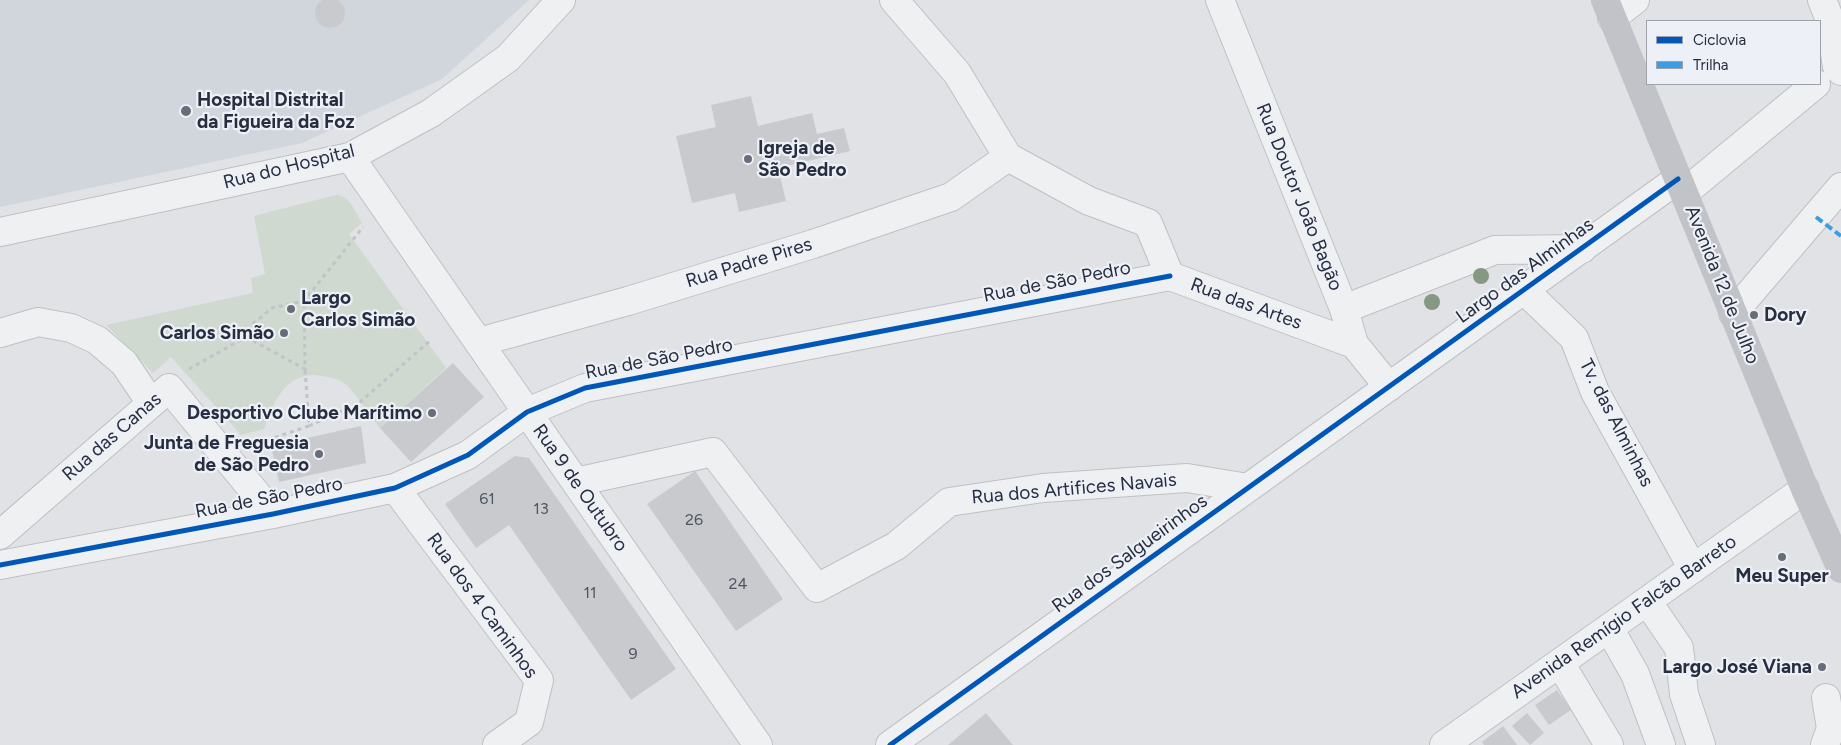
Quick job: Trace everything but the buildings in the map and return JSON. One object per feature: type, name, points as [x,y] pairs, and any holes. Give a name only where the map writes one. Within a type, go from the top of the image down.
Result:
[{"type":"main road","name":"Avenida 12 de Julho","points":[[1608,9],[1805,489],[1841,569]]},
{"type":"street","name":"Rua do Hospital","points":[[0,232],[350,156],[431,113],[508,58],[561,0]]},
{"type":"street","points":[[894,0],[957,73],[1008,156]]},
{"type":"street","name":"Rua Doutor João Bagão","points":[[1220,0],[1344,309],[1354,344],[1388,387]]},
{"type":"street","points":[[1608,9],[1635,0]]},
{"type":"street","points":[[1822,0],[1830,20],[1835,70]]},
{"type":"street","name":"Largo das Alminhas","points":[[1388,387],[1582,249],[1681,186],[1815,85]]},
{"type":"street","name":"Rua 9 de Outubro","points":[[350,156],[758,745]]},
{"type":"street","name":"Rua das Artes","points":[[1008,156],[1089,202],[1148,223],[1170,276],[1354,344]]},
{"type":"street","name":"Rua Padre Pires","points":[[479,342],[628,302],[813,244],[951,197],[1008,156]]},
{"type":"street","points":[[1733,312],[1841,186]]},
{"type":"street","name":"Largo das Alminhas","points":[[1344,309],[1495,250],[1582,249]]},
{"type":"street","name":"Rua de São Pedro","points":[[0,565],[273,514],[395,488],[468,455],[527,412],[584,388],[1170,276]]},
{"type":"street","name":"Tv. das Alminhas","points":[[1524,290],[1574,338],[1595,392],[1693,568]]},
{"type":"street","points":[[0,333],[40,313],[97,340],[160,396]]},
{"type":"street","name":"Rua dos Salgueirinhos","points":[[890,745],[1388,387]]},
{"type":"street","name":"Rua das Canas","points":[[0,535],[160,396],[224,454],[273,514]]},
{"type":"street","name":"Rua dos Artifices Navais","points":[[576,482],[714,452],[817,588],[896,546],[948,502],[1043,488],[1187,478],[1248,488]]},
{"type":"street","name":"Rua dos 4 Caminhos","points":[[395,488],[539,680],[530,722],[497,745]]},
{"type":"street","name":"Avenida Remígio Falcão Barreto","points":[[1444,745],[1805,489]]},
{"type":"street","points":[[1647,601],[1679,648],[1684,694],[1701,745]]},
{"type":"street","points":[[1609,628],[1635,674],[1661,745]]},
{"type":"street","points":[[1560,663],[1609,745]]},
{"type":"street","points":[[1825,745],[1831,728],[1826,698]]},
{"type":"path","points":[[160,396],[184,371],[246,337],[254,323],[272,308],[304,300],[363,227]]},
{"type":"path","points":[[304,300],[305,369],[309,426]]},
{"type":"path","points":[[246,337],[305,369]]},
{"type":"path","points":[[224,454],[309,426],[359,403],[431,340]]},
{"type":"shaded area","name":"Hospital Distrital da Figueira da Foz","points":[[0,0],[529,0],[442,79],[302,143],[0,207]]},
{"type":"shaded area","name":"Largo Carlos Simão","points":[[336,195],[349,201],[362,223],[349,234],[446,368],[380,428],[348,386],[341,381],[315,375],[304,376],[287,385],[271,410],[264,429],[241,435],[171,357],[153,373],[106,325],[253,293],[251,278],[265,274],[254,216]]},
{"type":"marked path","points":[[1816,217],[1841,236]]},
{"type":"cycle path","points":[[890,745],[1678,179]]},
{"type":"cycle path","points":[[0,565],[273,514],[395,488],[468,455],[527,412],[585,388],[1170,276]]},
{"type":"place","name":"Hospital Distrital da Figueira da Foz","points":[[186,111]]},
{"type":"place","name":"Igreja de São Pedro","points":[[748,159]]},
{"type":"place","name":"Largo Carlos Simão","points":[[291,309]]},
{"type":"place","name":"Dory","points":[[1754,315]]},
{"type":"place","name":"Carlos Simão","points":[[284,333]]},
{"type":"place","name":"Desportivo Clube Marítimo","points":[[432,413]]},
{"type":"place","name":"Junta de Freguesia de São Pedro","points":[[319,454]]},
{"type":"place","name":"Meu Super","points":[[1782,557]]},
{"type":"place","name":"Largo José Viana","points":[[1822,667]]}]
